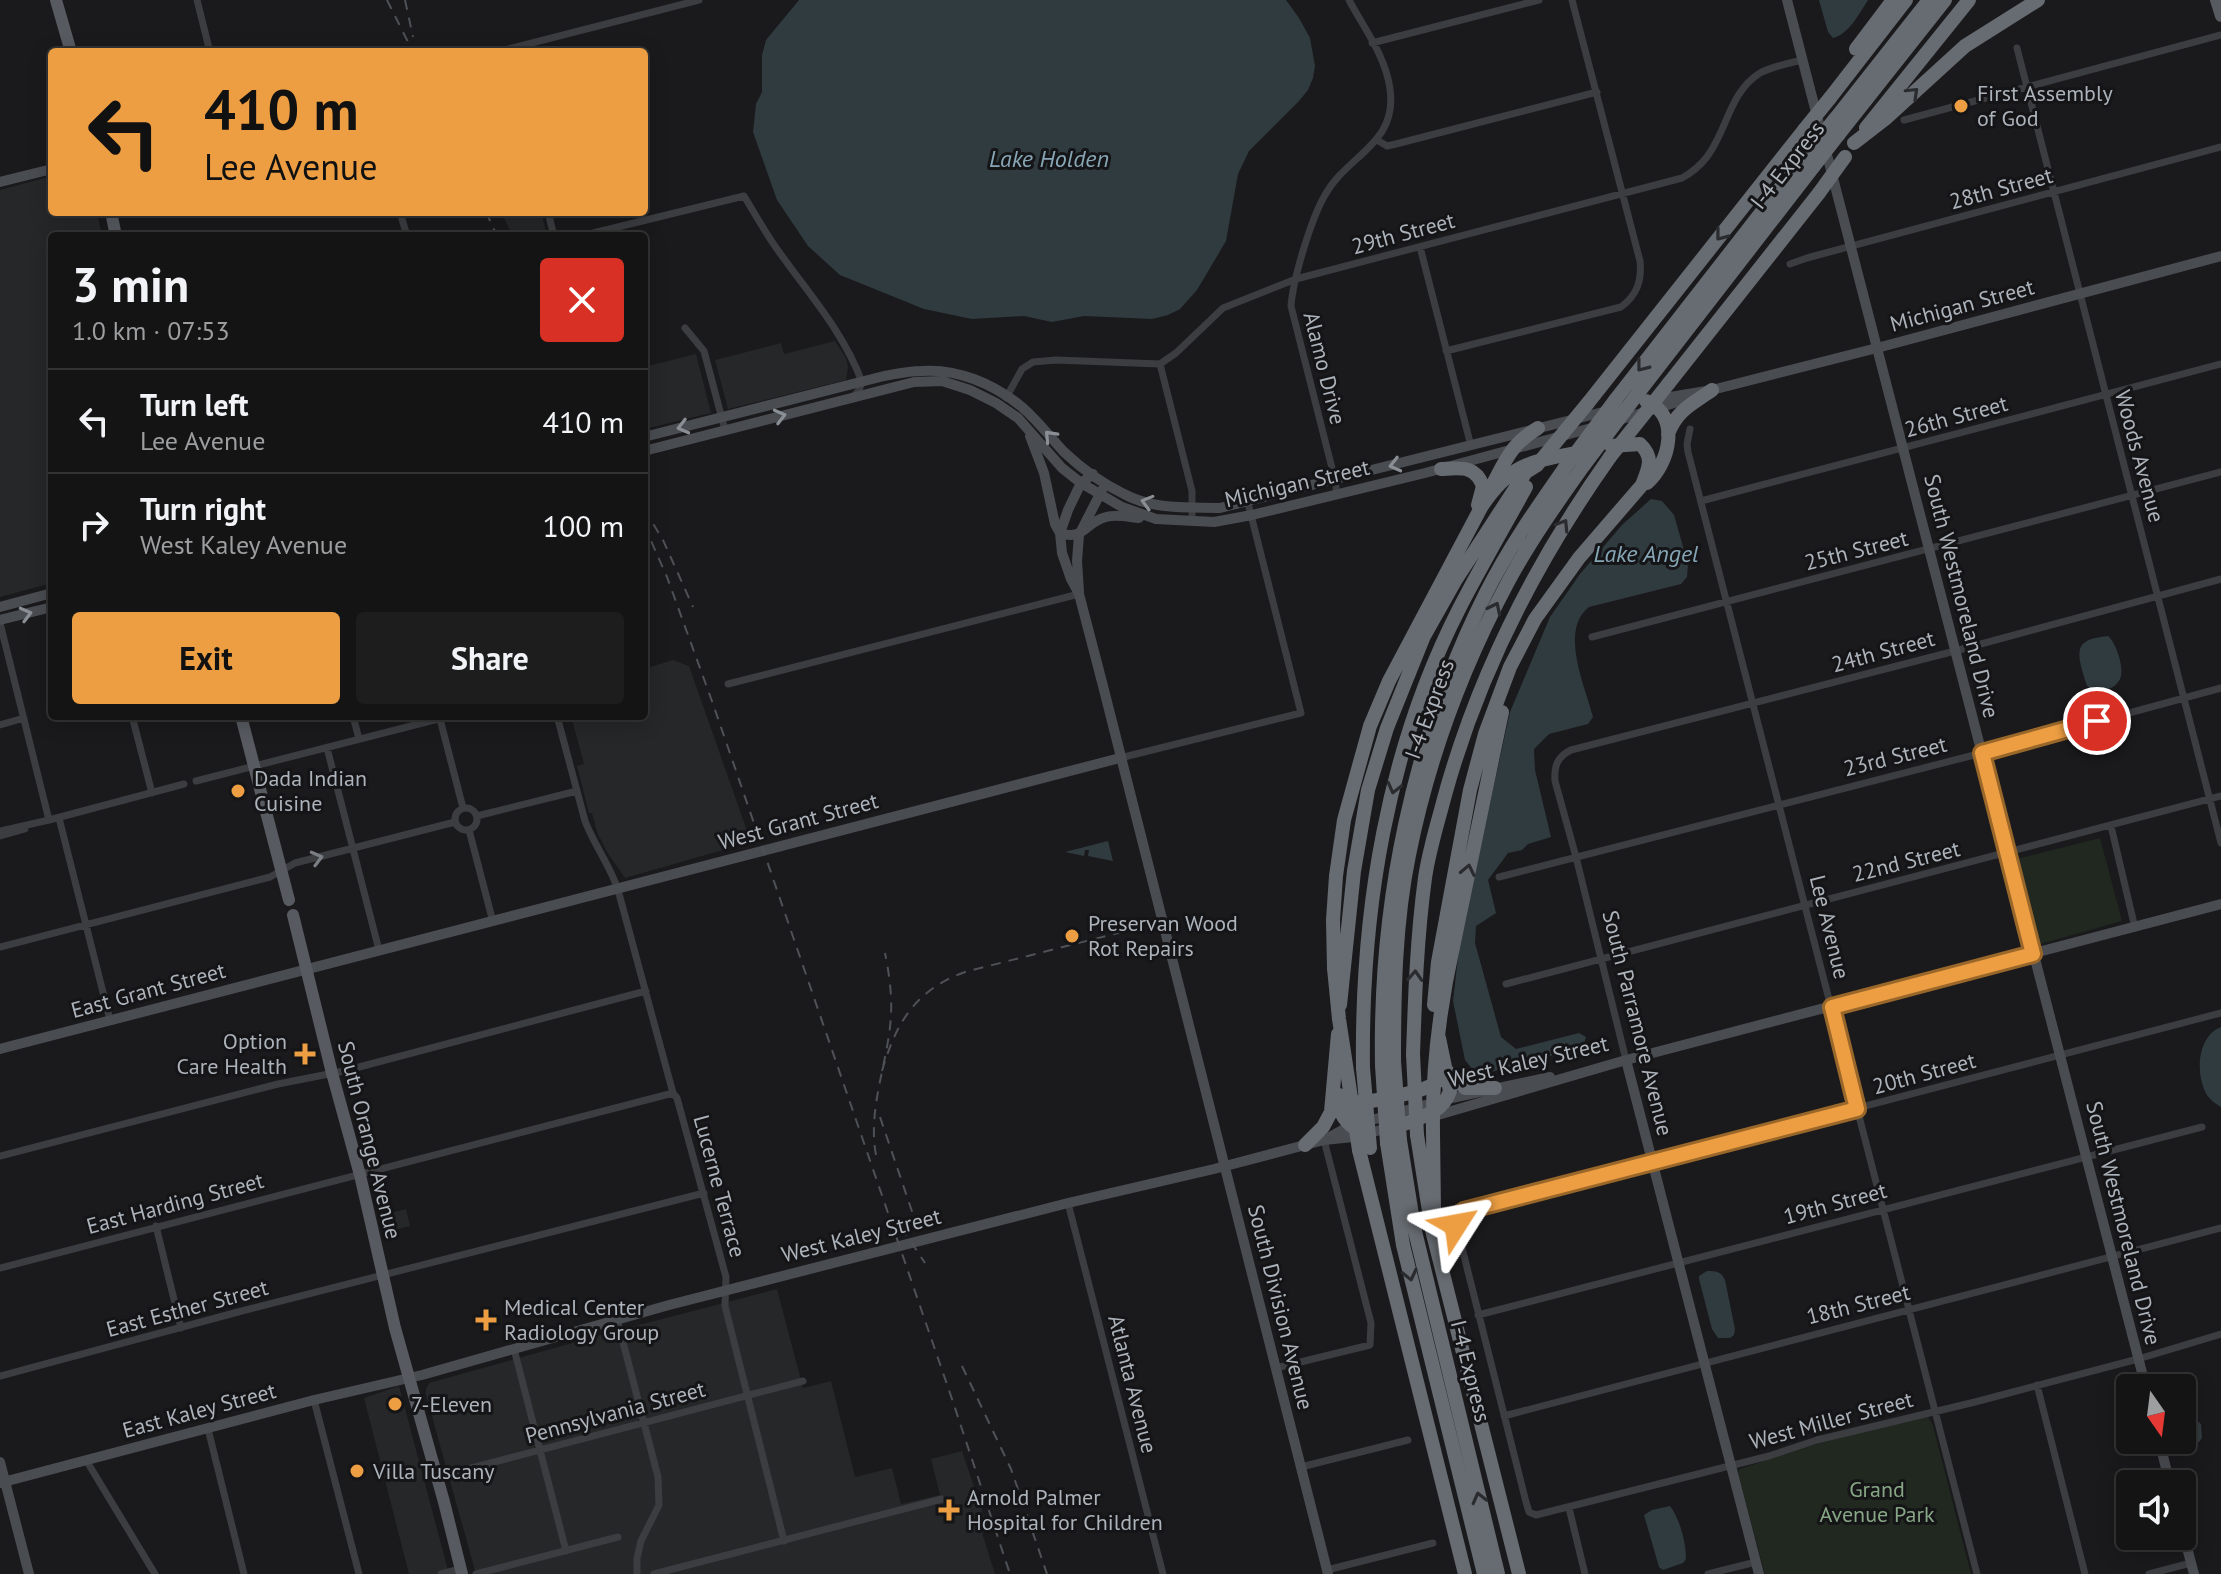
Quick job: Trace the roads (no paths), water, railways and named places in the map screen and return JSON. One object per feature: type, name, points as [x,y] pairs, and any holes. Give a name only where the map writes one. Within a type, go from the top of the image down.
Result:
[{"type":"highway","points":[[1830,98],[1837,74],[1893,0]]},
{"type":"highway","points":[[1366,1143],[1364,990],[1382,840],[1399,766],[1426,686],[1458,610],[1537,465],[1906,0]]},
{"type":"highway","name":"I-4 Express","points":[[1484,1574],[1403,1245],[1383,987],[1398,855],[1434,722],[1458,656],[1486,594],[1523,528],[1616,399],[1929,0]]},
{"type":"highway","name":"I-4 Express","points":[[1388,1063],[1408,856],[1433,758],[1469,662],[1508,581],[1584,465],[1642,396],[1814,166],[1945,0]]},
{"type":"highway","points":[[1519,1574],[1432,1230],[1435,1198],[1413,1054],[1415,979],[1426,875],[1454,763],[1488,669],[1518,606],[1576,505],[1610,457],[1819,193],[1854,143],[1969,0]]},
{"type":"highway","points":[[1854,143],[1965,46],[2038,0]]},
{"type":"highway","points":[[1668,434],[1673,421],[1683,410],[1712,390]]},
{"type":"highway","points":[[1642,396],[1660,409],[1668,434],[1663,465],[1649,483],[1642,485]]},
{"type":"highway","points":[[1347,932],[1346,869],[1352,818],[1372,737],[1397,670],[1511,449],[1538,428]]},
{"type":"highway","points":[[1434,1005],[1446,913],[1470,790],[1505,677],[1535,619],[1579,558],[1642,485],[1649,471],[1650,460],[1640,444],[1628,443],[1523,466],[1497,484],[1482,506]]},
{"type":"highway","points":[[1305,1145],[1323,1127],[1331,1112],[1339,971],[1368,790],[1387,728],[1424,636],[1455,581],[1526,472],[1537,465]]},
{"type":"highway","points":[[1441,469],[1469,469],[1478,475],[1483,486],[1457,552]]},
{"type":"highway","points":[[1425,1133],[1443,995],[1499,721],[1516,669],[1562,581]]},
{"type":"highway","points":[[1404,1124],[1436,1112],[1450,1091],[1431,971],[1436,917],[1462,786],[1487,691],[1488,669]]},
{"type":"highway","points":[[1397,670],[1389,681],[1370,726],[1344,820],[1334,897],[1339,1019],[1389,1265],[1465,1574]]},
{"type":"highway","points":[[1339,971],[1345,1009],[1338,1102],[1350,1126],[1366,1143]]},
{"type":"highway","points":[[1340,1085],[1345,1095],[1362,1103],[1425,1088],[1442,1077],[1442,1050]]},
{"type":"highway","points":[[1447,1071],[1465,1088],[1495,1088]]},
{"type":"highway","name":"I-4 Express","points":[[1394,1142],[1498,1574]]},
{"type":"main road","points":[[56,0],[70,48]]},
{"type":"main road","points":[[2216,0],[2221,16]]},
{"type":"main road","name":"South Orange Avenue","points":[[242,720],[289,900]]},
{"type":"main road","name":"South Orange Avenue","points":[[293,915],[461,1572]]},
{"type":"street","points":[[197,0],[209,48]]},
{"type":"street","points":[[517,48],[699,0]]},
{"type":"street","name":"Alamo Drive","points":[[1337,495],[1291,306],[1292,291],[1315,215],[1326,192],[1383,132],[1391,104],[1387,74],[1349,0]]},
{"type":"street","points":[[1372,43],[1539,0]]},
{"type":"street","points":[[1446,351],[1621,307],[1630,301],[1638,288],[1640,261],[1572,0]]},
{"type":"street","name":"South Westmoreland Drive","points":[[1787,0],[2142,1374]]},
{"type":"street","points":[[1904,120],[2025,83],[2221,35]]},
{"type":"street","name":"Woods Avenue","points":[[2017,48],[2221,843]]},
{"type":"street","name":"29th Street","points":[[1160,364],[1176,353],[1223,308],[1296,279],[1682,178],[1697,169],[1708,156],[1745,86],[1759,74],[1803,60]]},
{"type":"street","points":[[1377,140],[1387,146],[1597,92]]},
{"type":"street","name":"28th Street","points":[[1790,264],[2221,147]]},
{"type":"street","points":[[0,182],[48,170]]},
{"type":"street","points":[[597,232],[744,196],[777,250],[826,313],[853,358],[862,382],[852,398]]},
{"type":"street","points":[[1420,247],[1471,446]]},
{"type":"street","name":"Michigan Street","points":[[648,436],[862,382],[921,370],[948,372],[974,379],[1004,402],[1062,468],[1122,507],[1156,519],[1214,522],[1441,469],[1660,409],[1712,390],[2221,256]]},
{"type":"street","points":[[685,328],[704,351],[725,430]]},
{"type":"street","points":[[1004,402],[1022,369],[1042,359],[1160,364],[1192,491],[1192,521]]},
{"type":"street","name":"26th Street","points":[[1701,501],[2221,364]]},
{"type":"street","name":"Michigan Street","points":[[648,450],[914,382],[942,381],[1023,408],[1066,453],[1126,496],[1157,506],[1220,508],[1471,446],[1642,396],[1712,390]]},
{"type":"street","name":"South Division Avenue","points":[[1026,427],[1040,459],[1055,524],[1060,533],[1062,553],[1079,594]]},
{"type":"street","name":"Lee Avenue","points":[[1690,429],[1688,448],[1726,602],[1977,1574]]},
{"type":"street","name":"25th Street","points":[[1592,637],[2221,472]]},
{"type":"street","points":[[1093,474],[1081,483],[1060,533],[1079,535],[1092,523],[1114,515],[1156,519]]},
{"type":"street","name":"South Division Avenue","points":[[1106,483],[1079,535],[1079,594],[1327,1572]]},
{"type":"street","points":[[1248,503],[1252,515]]},
{"type":"street","name":"West Grant Street","points":[[306,969],[1301,713],[1252,515]]},
{"type":"street","name":"24th Street","points":[[1558,761],[1571,750],[2221,579]]},
{"type":"street","points":[[48,594],[2,606],[0,621],[49,820]]},
{"type":"street","points":[[728,684],[1079,594]]},
{"type":"street","points":[[0,621],[48,608]]},
{"type":"street","name":"23rd Street","points":[[1499,877],[2221,688]]},
{"type":"street","points":[[0,725],[24,718]]},
{"type":"street","points":[[133,720],[152,793]]},
{"type":"street","points":[[354,720],[359,739]]},
{"type":"street","points":[[196,781],[436,720]]},
{"type":"street","points":[[440,720],[463,808]]},
{"type":"street","name":"Lucerne Terrace","points":[[558,720],[590,835],[612,871],[618,890],[673,1093],[704,1193],[726,1277],[725,1306],[784,1541]]},
{"type":"street","points":[[327,748],[379,950]]},
{"type":"street","name":"South Parramore Avenue","points":[[1558,761],[1555,781],[1759,1574]]},
{"type":"street","points":[[0,834],[184,784]]},
{"type":"street","points":[[477,816],[577,791]]},
{"type":"street","name":"22nd Street","points":[[1506,984],[2221,796]]},
{"type":"street","points":[[463,808],[472,810],[477,816],[476,825],[469,830],[460,829],[455,822],[456,814],[463,808]]},
{"type":"street","points":[[59,818],[110,1020]]},
{"type":"street","points":[[0,947],[270,877],[295,863],[455,822]]},
{"type":"street","points":[[2111,826],[2135,928]]},
{"type":"street","points":[[469,830],[493,922]]},
{"type":"street","name":"South Orange Avenue","points":[[289,900],[293,915]]},
{"type":"street","points":[[1626,1060],[2221,904]]},
{"type":"street","name":"East Grant Street","points":[[0,1049],[306,969]]},
{"type":"street","points":[[0,1156],[276,1085],[344,1071],[646,991]]},
{"type":"street","name":"20th Street","points":[[1478,1315],[1455,1220],[1464,1211],[2221,1013]]},
{"type":"street","name":"West Kaley Street","points":[[1324,1140],[1350,1126],[1447,1099],[1626,1060]]},
{"type":"street","name":"West Kaley Street","points":[[409,1378],[617,1319],[1324,1140],[1353,1137],[1366,1143],[1404,1124],[1626,1060]]},
{"type":"street","name":"East Harding Street","points":[[0,1268],[673,1093]]},
{"type":"street","name":"19th Street","points":[[1478,1315],[2202,1127]]},
{"type":"street","points":[[1276,1368],[1370,1345],[1371,1323],[1324,1140]]},
{"type":"street","name":"East Esther Street","points":[[0,1376],[704,1193]]},
{"type":"street","name":"Atlanta Avenue","points":[[1068,1203],[1163,1574]]},
{"type":"street","points":[[156,1226],[181,1328]]},
{"type":"street","name":"18th Street","points":[[1504,1416],[2221,1228]]},
{"type":"street","points":[[1478,1315],[1504,1416]]},
{"type":"street","points":[[617,1319],[658,1477],[659,1505],[641,1541],[637,1574]]},
{"type":"street","name":"West Miller Street","points":[[1504,1416],[1528,1509],[1533,1515],[1541,1515],[1769,1456],[1817,1440],[2138,1359],[2221,1334]]},
{"type":"street","points":[[514,1349],[566,1551]]},
{"type":"street","name":"East Kaley Street","points":[[3,1482],[409,1378]]},
{"type":"street","name":"Pennsylvania Street","points":[[437,1477],[803,1381]]},
{"type":"street","points":[[2037,1385],[2085,1574]]},
{"type":"street","points":[[314,1400],[359,1574]]},
{"type":"street","points":[[208,1429],[244,1574]]},
{"type":"street","points":[[1301,1467],[1408,1440]]},
{"type":"street","points":[[86,1460],[155,1574]]},
{"type":"street","points":[[0,1462],[29,1574]]},
{"type":"street","points":[[654,1574],[942,1499]]},
{"type":"street","points":[[1569,1508],[1585,1574]]},
{"type":"street","points":[[476,1574],[618,1537]]},
{"type":"street","points":[[1327,1572],[1433,1543]]},
{"type":"street","points":[[1708,1574],[1756,1562]]},
{"type":"street","points":[[2149,1574],[2192,1569]]},
{"type":"street","points":[[441,1574],[461,1572]]},
{"type":"water","name":"Lake Holden","points":[[799,0],[1286,0],[1310,38],[1315,66],[1308,90],[1249,151],[1238,174],[1226,241],[1197,290],[1180,309],[1152,319],[1084,316],[1052,322],[1024,316],[972,319],[924,309],[840,275],[808,246],[777,200],[753,132],[756,104],[762,92],[762,55],[766,40]]},
{"type":"water","points":[[1819,0],[1868,0],[1849,28],[1833,38],[1828,32]]},
{"type":"water","name":"Lake Angel","points":[[1651,499],[1662,501],[1674,515],[1688,564],[1687,577],[1681,584],[1589,607],[1580,617],[1575,644],[1580,675],[1593,717],[1588,724],[1549,734],[1534,749],[1535,770],[1551,837],[1508,853],[1488,880],[1496,913],[1476,926],[1475,943],[1501,1037],[1516,1049],[1579,1033],[1586,1037],[1583,1047],[1483,1074],[1473,1070],[1465,1060],[1453,1001],[1460,940],[1510,712],[1550,617],[1580,574],[1622,525]]},
{"type":"water","points":[[2108,636],[2119,656],[2120,679],[2113,687],[2095,690],[2087,686],[2080,649],[2087,641]]},
{"type":"water","points":[[1108,841],[1113,861],[1088,856],[1089,850],[1085,850],[1084,856],[1065,852]]},
{"type":"water","points":[[2221,1027],[2221,1107],[2211,1100],[2203,1087],[2200,1057],[2207,1039]]},
{"type":"water","points":[[1707,1271],[1718,1272],[1725,1280],[1735,1329],[1730,1338],[1718,1338],[1712,1329],[1699,1279]]},
{"type":"water","points":[[2196,1420],[2201,1424],[2202,1438],[2196,1442]]},
{"type":"water","points":[[1670,1506],[1682,1531],[1686,1559],[1663,1570],[1659,1567],[1644,1515]]},
{"type":"railway","points":[[387,0],[411,48]]},
{"type":"railway","points":[[405,0],[413,37]]},
{"type":"railway","points":[[488,216],[495,232]]},
{"type":"railway","points":[[648,516],[663,540],[693,607]]},
{"type":"railway","points":[[648,534],[667,577],[713,704],[1010,1574]]},
{"type":"railway","points":[[882,1071],[894,1038],[910,1010],[933,988],[948,979],[1153,924]]},
{"type":"railway","points":[[876,1155],[874,1123],[891,1017],[885,953]]},
{"type":"railway","points":[[880,1117],[918,1229]]},
{"type":"railway","points":[[901,1227],[925,1263]]},
{"type":"railway","points":[[962,1366],[1011,1469],[1047,1574]]},
{"type":"place","name":"First Assembly of God","points":[[1961,106]]},
{"type":"place","name":"Dada Indian Cuisine","points":[[238,791]]},
{"type":"place","name":"Preservan Wood Rot Repairs","points":[[1072,936]]},
{"type":"place","name":"Option Care Health","points":[[305,1054]]},
{"type":"place","name":"Medical Center Radiology Group","points":[[486,1320]]},
{"type":"place","name":"7-Eleven","points":[[395,1404]]},
{"type":"place","name":"Villa Tuscany","points":[[357,1471]]},
{"type":"place","name":"Arnold Palmer Hospital for Children","points":[[949,1510]]},
{"type":"park label","name":"Grand Avenue Park","points":[[1877,1502]]}]
